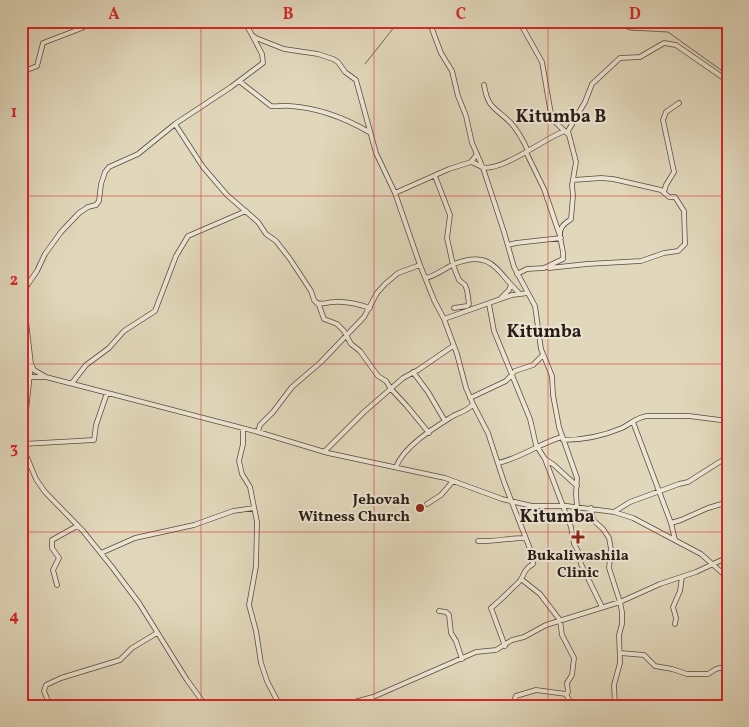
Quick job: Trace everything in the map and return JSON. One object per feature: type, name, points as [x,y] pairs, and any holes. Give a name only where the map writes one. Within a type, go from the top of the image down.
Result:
[{"type":"street","points":[[21,85],[27,70],[38,65],[44,43],[82,28],[91,21]]},
{"type":"street","points":[[21,296],[38,272],[45,254],[61,232],[78,213],[96,205],[99,201],[103,178],[108,167],[133,158],[175,124],[240,81],[264,61],[244,21]]},
{"type":"street","points":[[429,21],[441,53],[452,71],[472,143],[518,274],[536,311],[543,355],[552,376],[562,439],[577,478],[577,507]]},
{"type":"street","points":[[519,21],[542,62],[551,114],[556,122],[567,130],[576,162],[571,219],[562,226],[560,233]]},
{"type":"street","points":[[252,35],[284,49],[318,54],[336,60],[345,72],[356,80],[369,132],[379,162],[395,193],[420,265],[444,319],[470,398],[487,430],[525,538],[531,550],[534,562],[526,569],[521,579],[491,609],[505,646]]},
{"type":"street","points":[[471,162],[482,167],[499,164],[527,152],[567,130],[585,102],[592,84],[616,60],[622,57],[640,57],[661,43],[667,42],[676,45],[728,80]]},
{"type":"street","points":[[240,81],[271,106],[291,106],[325,112],[350,121],[369,132]]},
{"type":"street","points":[[484,84],[486,98],[491,106],[513,125],[527,152],[544,189],[560,233],[563,258],[544,268]]},
{"type":"street","points":[[664,192],[674,172],[663,120],[666,112],[679,103]]},
{"type":"street","points":[[175,124],[203,167],[227,195],[258,222],[266,234],[276,241],[290,259],[317,304],[324,320],[337,324],[377,375],[386,381],[429,433]]},
{"type":"street","points":[[395,193],[449,169],[471,162],[477,154]]},
{"type":"street","points":[[435,176],[450,215],[447,238],[453,265],[458,280],[465,286],[469,300],[467,306],[454,308]]},
{"type":"street","points":[[498,300],[506,294],[510,284],[518,274],[527,269],[630,262],[681,250],[685,244],[684,211],[678,200],[669,197],[661,190],[608,178],[573,180]]},
{"type":"street","points":[[72,383],[86,366],[109,348],[124,331],[156,311],[176,256],[182,243],[188,236],[246,211]]},
{"type":"street","points":[[508,245],[561,238]]},
{"type":"street","points":[[426,278],[453,265],[469,260],[482,259],[499,269],[519,293]]},
{"type":"street","points":[[258,432],[260,425],[273,412],[292,387],[321,362],[358,324],[370,308],[380,289],[395,274],[420,265]]},
{"type":"street","points":[[444,319],[519,293],[528,293]]},
{"type":"street","points":[[317,304],[335,302],[355,303],[370,308]]},
{"type":"street","points":[[21,304],[27,326],[31,364],[22,432],[23,444],[33,474],[41,488],[78,526],[139,603],[187,680],[206,706]]},
{"type":"street","points":[[488,304],[494,331],[530,420],[533,437],[545,459],[571,527],[574,544],[581,564],[602,607]]},
{"type":"street","points":[[324,452],[364,412],[403,378],[453,346]]},
{"type":"street","points":[[470,398],[508,380],[517,369],[533,365],[543,355]]},
{"type":"street","points":[[31,364],[34,370],[46,377]]},
{"type":"street","points":[[413,372],[428,392],[445,421]]},
{"type":"street","points":[[21,377],[46,377],[72,383],[258,432],[324,452],[452,481],[497,498],[532,506],[591,508],[614,512],[633,518],[701,554],[728,578]]},
{"type":"street","points":[[23,444],[94,440],[96,425],[107,393]]},
{"type":"street","points":[[396,468],[404,453],[445,421],[468,409],[473,404]]},
{"type":"street","points":[[500,463],[538,448],[549,441],[588,439],[614,431],[642,416],[699,417],[728,421]]},
{"type":"street","points":[[633,422],[671,523],[675,540]]},
{"type":"street","points":[[244,429],[239,462],[242,474],[250,487],[257,522],[257,561],[249,605],[256,631],[261,663],[267,681],[280,706]]},
{"type":"street","points":[[545,459],[577,486]]},
{"type":"street","points":[[614,512],[630,502],[688,482],[721,461],[728,461]]},
{"type":"street","points":[[671,523],[726,502],[725,476],[728,468]]},
{"type":"street","points":[[427,504],[440,495],[452,481]]},
{"type":"street","points":[[101,553],[135,538],[194,525],[233,511],[254,508]]},
{"type":"street","points":[[591,508],[593,520],[609,538],[611,549],[609,568],[620,602],[622,624],[620,631],[620,664],[614,685],[615,706]]},
{"type":"street","points":[[58,585],[52,570],[58,558],[52,548],[52,540],[78,526]]},
{"type":"street","points":[[478,541],[487,542],[525,538]]},
{"type":"street","points":[[340,706],[373,697],[478,652],[491,652],[505,646],[512,640],[524,637],[546,625],[620,602],[728,557]]},
{"type":"street","points":[[675,624],[676,618],[673,607],[680,591],[682,576]]},
{"type":"street","points":[[521,579],[540,594],[560,620],[562,635],[574,661],[572,675],[567,683],[568,692],[566,694],[571,704],[576,706]]},
{"type":"street","points":[[439,611],[446,612],[449,616],[451,633],[462,659]]},
{"type":"street","points":[[50,706],[44,691],[46,685],[61,678],[120,660],[132,648],[157,633]]},
{"type":"street","points":[[620,653],[644,656],[655,666],[687,674],[708,674],[716,669],[728,666]]},
{"type":"street","points":[[512,706],[516,696],[536,690],[566,694]]},
{"type":"waterway","points":[[365,64],[399,21]]},
{"type":"waterway","points":[[604,21],[630,30],[668,32],[728,75]]},
{"type":"place","name":"Jehovah Witness Church","points":[[420,508]]},
{"type":"place","name":"Bukaliwashila Clinic","points":[[578,537]]},
{"type":"district","name":"Kitumba B","points":[[561,116]]},
{"type":"district","name":"Kitumba","points":[[544,331]]},
{"type":"district","name":"Kitumba","points":[[557,516]]}]
